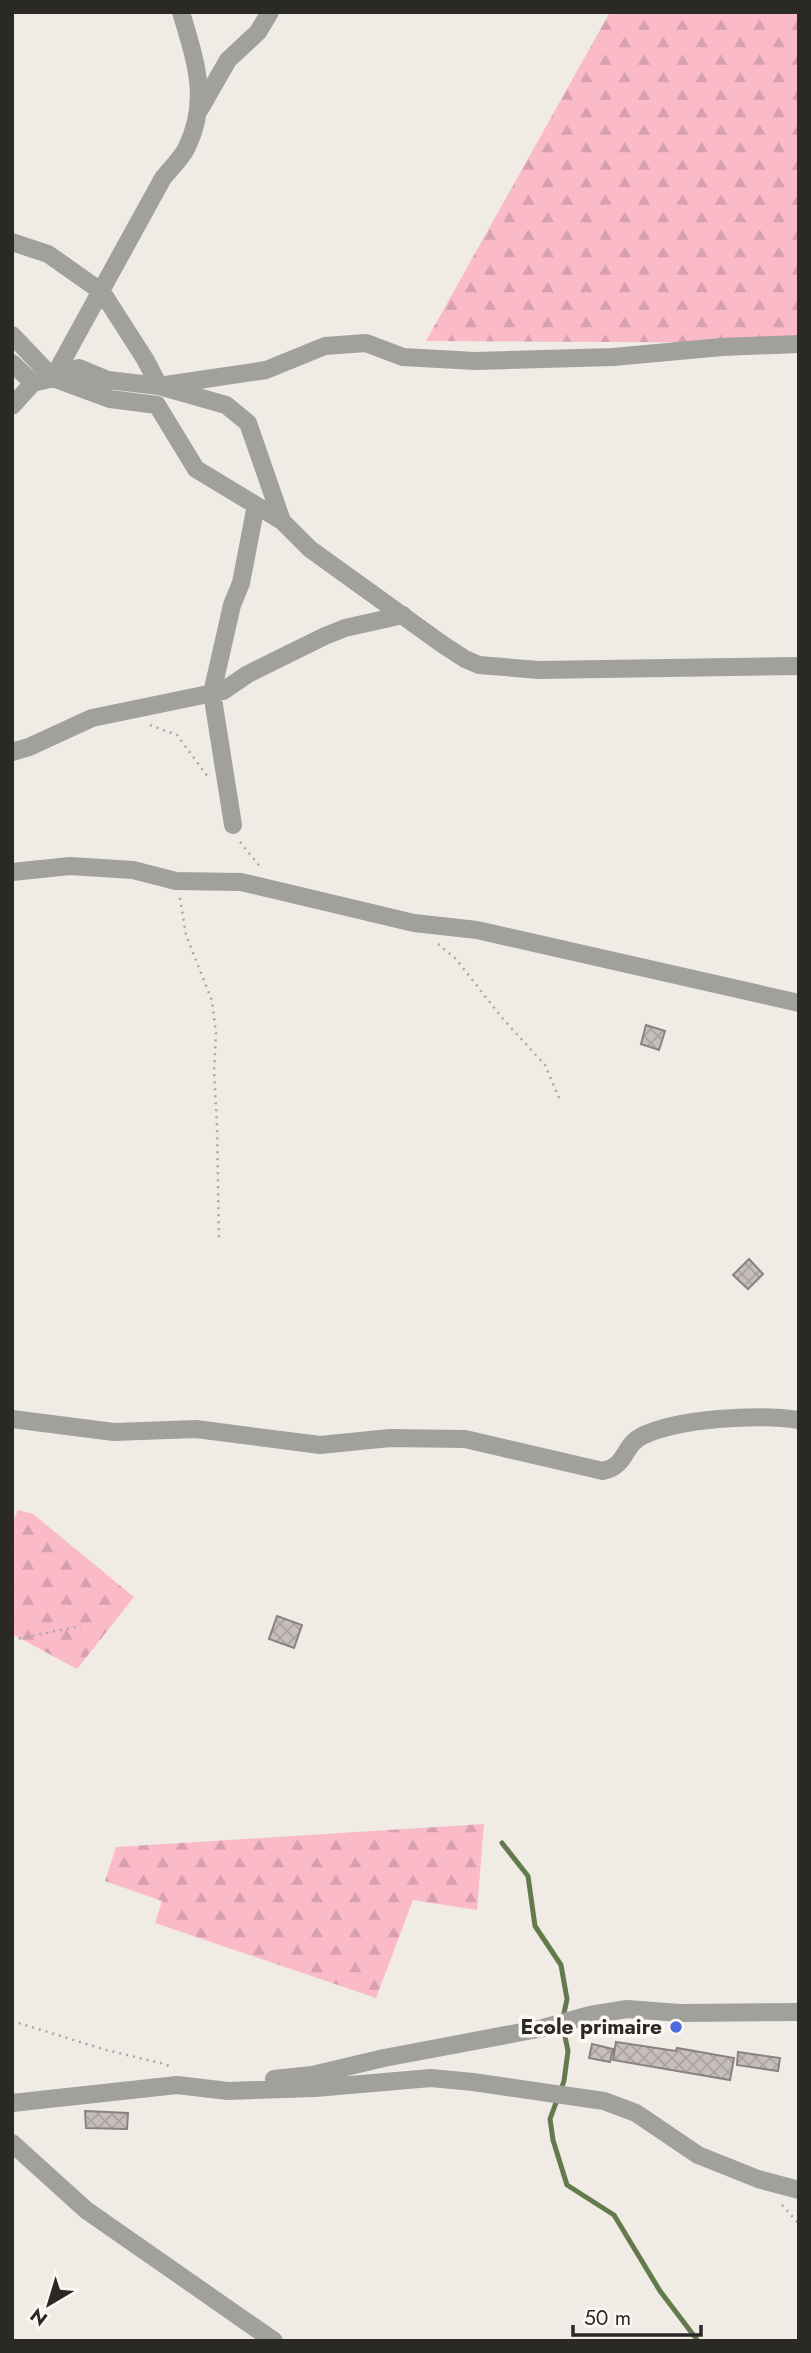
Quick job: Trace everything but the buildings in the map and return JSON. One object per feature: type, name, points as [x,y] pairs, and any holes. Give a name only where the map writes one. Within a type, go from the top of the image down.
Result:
[{"type":"street","points":[[181,12],[199,73],[199,112]]},
{"type":"street","points":[[53,378],[163,178],[187,149],[199,112],[228,60],[258,32],[270,12]]},
{"type":"street","points":[[12,242],[48,254],[102,292],[159,386]]},
{"type":"street","points":[[12,335],[53,378],[110,399],[157,405],[197,469],[282,521],[310,549],[442,645],[479,665],[539,670],[799,666]]},
{"type":"street","points":[[159,386],[266,370],[325,346],[366,343],[403,357],[475,361],[613,356],[799,344]]},
{"type":"street","points":[[12,363],[33,383]]},
{"type":"street","points":[[12,405],[33,383],[79,368],[108,380],[159,386],[226,405],[248,423],[282,521]]},
{"type":"street","points":[[233,825],[212,693],[232,605],[242,583],[256,505]]},
{"type":"street","points":[[12,752],[92,718],[223,691],[248,674],[335,632],[403,615]]},
{"type":"street","points":[[12,872],[69,866],[133,870],[176,881],[241,882],[414,923],[477,930],[799,1003]]},
{"type":"street","points":[[12,1419],[114,1433],[196,1429],[320,1445],[390,1438],[465,1439],[603,1471],[613,1469],[620,1463],[633,1442],[640,1437],[663,1429],[719,1419],[799,1420]]},
{"type":"street","points":[[228,2091],[233,2085],[312,2075],[627,2009],[680,2013],[799,2012]]},
{"type":"street","points":[[12,2103],[177,2085],[228,2091],[315,2088],[431,2078],[604,2101],[636,2113],[698,2155],[758,2179],[799,2190]]},
{"type":"street","points":[[12,2143],[86,2210],[274,2341]]},
{"type":"path","points":[[149,724],[177,735],[214,787]]},
{"type":"path","points":[[233,825],[240,843],[263,870]]},
{"type":"path","points":[[176,881],[186,935],[212,1001],[216,1033],[214,1071],[219,1242]]},
{"type":"path","points":[[414,923],[456,959],[503,1019],[545,1065],[559,1098]]},
{"type":"path","points":[[12,1640],[81,1626]]},
{"type":"path","points":[[12,2021],[106,2050],[165,2064],[176,2070],[177,2085]]},
{"type":"green space","points":[[610,12],[799,12],[799,343],[426,341]]},
{"type":"green space","points":[[18,1510],[33,1514],[134,1597],[77,1669],[12,1634],[12,1524]]},
{"type":"green space","points":[[484,1824],[477,1910],[413,1900],[376,1998],[155,1923],[162,1901],[105,1881],[116,1847]]},
{"type":"waterway","points":[[502,1843],[528,1876],[535,1926],[561,1965],[567,1999],[563,2018]]},
{"type":"waterway","points":[[563,2027],[568,2051],[564,2081],[550,2119],[553,2140],[567,2185],[614,2215],[660,2291],[698,2341]]},
{"type":"place","name":"Ecole primaire","points":[[676,2027]]}]
